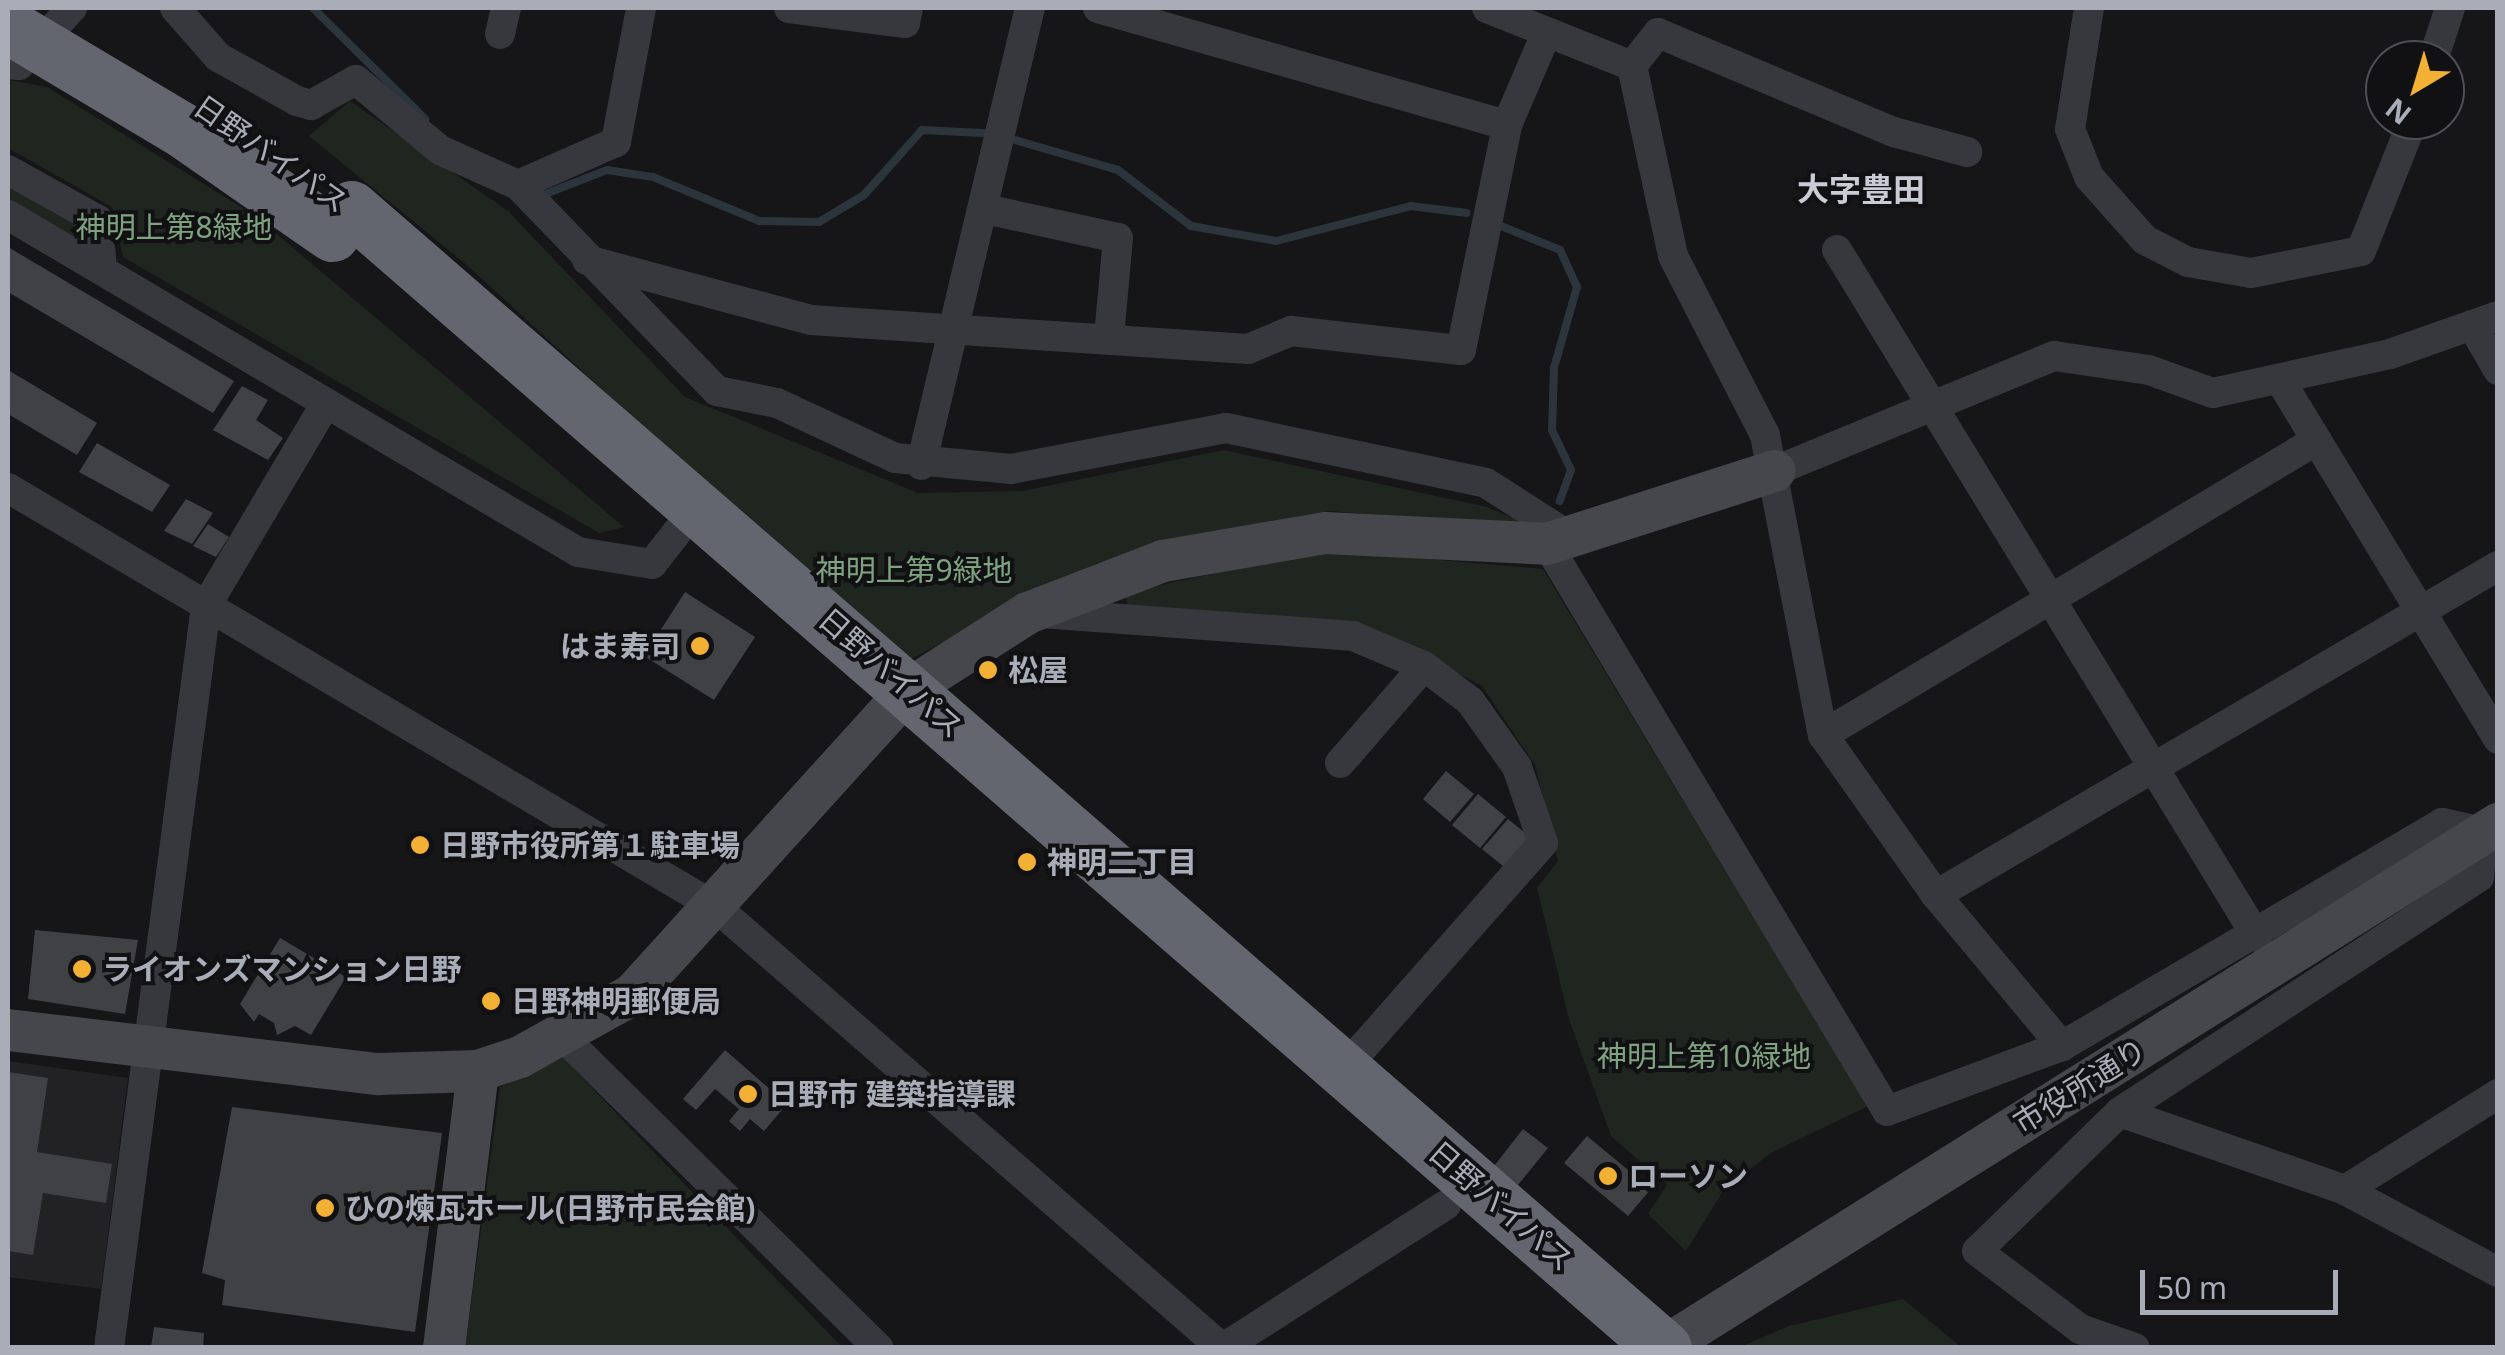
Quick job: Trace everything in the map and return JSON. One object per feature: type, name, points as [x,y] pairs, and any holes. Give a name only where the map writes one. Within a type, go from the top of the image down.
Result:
[{"type":"highway","name":"日野バイパス","points":[[38,8],[342,221],[897,701],[1344,1069],[1663,1347]]},
{"type":"highway","name":"日野バイパス","points":[[8,26],[342,221],[678,531],[897,701],[1446,1205],[1609,1348]]},
{"type":"street","points":[[8,64],[19,65],[72,8]]},
{"type":"street","points":[[175,8],[218,57],[297,101],[312,104],[356,80],[440,150],[518,185],[717,390],[777,402],[921,465],[1011,469],[1226,428],[1486,483],[1558,540],[1886,1111],[2062,1046],[2256,937],[2442,823],[2490,828],[2479,877],[2120,1112],[1977,1252],[2080,1329],[2135,1348]]},
{"type":"street","points":[[518,185],[616,142],[642,8]]},
{"type":"street","points":[[789,8],[904,24],[908,8]]},
{"type":"street","points":[[921,465],[958,324],[1030,8]]},
{"type":"street","points":[[1098,8],[1507,126]]},
{"type":"street","points":[[1487,8],[1632,66]]},
{"type":"street","points":[[2089,8],[2070,129],[2089,177],[2145,240],[2188,262],[2251,273],[2361,251],[2405,140]]},
{"type":"street","points":[[2440,40],[2450,8]]},
{"type":"street","points":[[1967,152],[1894,132],[1660,20],[1632,66],[1673,256],[1735,363],[1775,471],[1823,735],[1936,895],[2062,1046]]},
{"type":"street","points":[[587,260],[811,320],[958,324],[1248,349],[1291,331],[1461,350],[1507,126],[1546,34]]},
{"type":"street","points":[[8,170],[98,220],[102,270]]},
{"type":"street","points":[[984,209],[1118,238],[1109,336]]},
{"type":"street","points":[[8,216],[578,552],[652,564],[678,531]]},
{"type":"street","points":[[1837,250],[2046,599],[2256,937]]},
{"type":"street","points":[[8,1030],[379,1074],[478,1071],[563,1038],[632,995],[717,908],[897,701],[1028,613],[1163,561],[1326,533],[1558,540],[1775,471],[2054,356],[2150,370],[2213,393],[2280,380],[2485,320],[2498,370]]},
{"type":"street","points":[[2280,380],[2498,739]]},
{"type":"street","points":[[109,1348],[206,606],[325,406]]},
{"type":"street","points":[[1823,735],[2317,440]]},
{"type":"street","points":[[8,488],[717,908],[1222,1348],[1446,1205]]},
{"type":"street","points":[[1936,895],[2498,566]]},
{"type":"street","points":[[1028,613],[1353,636],[1424,666],[1470,701],[1517,767],[1543,843],[1344,1069]]},
{"type":"street","points":[[1340,763],[1424,666]]},
{"type":"street","name":"市役所通り","points":[[1663,1347],[2490,828]]},
{"type":"street","points":[[563,1038],[878,1348]]},
{"type":"street","points":[[444,1348],[478,1071]]},
{"type":"street","points":[[2345,1190],[2498,1094]]},
{"type":"street","points":[[2120,1112],[2345,1190],[2498,1272]]},
{"type":"shaded area","points":[[8,1061],[128,1078],[101,1289],[8,1277]]},
{"type":"green space","name":"神明上第8緑地","points":[[8,80],[47,87],[254,215],[624,527],[599,533],[123,257],[112,207],[8,148]]},
{"type":"green space","name":"神明上第9緑地","points":[[350,101],[508,211],[685,397],[918,493],[1022,491],[1224,450],[1487,507],[1531,526],[1329,511],[1097,563],[901,664],[468,266],[309,136]]},
{"type":"green space","points":[[8,186],[80,224],[84,245],[8,204]]},
{"type":"green space","name":"神明上第10緑地","points":[[1323,550],[1543,569],[1868,1106],[1771,1153],[1725,1188],[1686,1251],[1648,1214],[1667,1185],[1611,1136],[1569,1019],[1537,888],[1558,861],[1535,765],[1482,686],[1379,631],[1131,614],[1124,593]]},
{"type":"green space","points":[[563,1058],[842,1347],[465,1348],[500,1087]]},
{"type":"green space","points":[[1903,1299],[1961,1347],[1740,1347],[1789,1326]]},
{"type":"building","points":[[8,247],[234,381],[213,413],[8,292]]},
{"type":"building","points":[[8,370],[97,423],[77,455],[8,414]]},
{"type":"building","points":[[242,386],[268,400],[256,420],[283,438],[268,460],[213,430]]},
{"type":"building","points":[[97,443],[170,485],[152,512],[79,472]]},
{"type":"building","points":[[186,499],[213,513],[192,544],[164,531]]},
{"type":"building","points":[[208,524],[229,537],[216,557],[193,546]]},
{"type":"building","name":"はま寿司","points":[[685,592],[755,637],[714,700],[644,656]]},
{"type":"building","points":[[1446,771],[1474,794],[1450,822],[1423,799]]},
{"type":"building","points":[[1478,794],[1506,817],[1480,848],[1452,825]]},
{"type":"building","points":[[1508,819],[1540,845],[1514,875],[1482,849]]},
{"type":"building","name":"ライオンズマンション日野","points":[[35,930],[138,940],[125,1014],[28,999]]},
{"type":"building","points":[[280,938],[346,977],[311,1035],[295,1026],[277,1035],[274,1023],[259,1014],[254,1022],[240,1004]]},
{"type":"building","name":"日野市 建築指導課","points":[[725,1050],[787,1104],[764,1131],[750,1119],[740,1131],[729,1121],[739,1109],[715,1089],[696,1110],[683,1099]]},
{"type":"building","points":[[8,1072],[48,1078],[37,1152],[112,1164],[106,1203],[43,1193],[33,1255],[8,1251]]},
{"type":"building","points":[[232,1107],[442,1133],[415,1332],[222,1305],[225,1280],[202,1273]]},
{"type":"building","points":[[1523,1129],[1548,1148],[1518,1185],[1494,1166]]},
{"type":"building","name":"ローソン","points":[[1587,1136],[1651,1189],[1628,1216],[1564,1163]]},
{"type":"building","points":[[154,1327],[204,1333],[203,1348],[151,1348]]},
{"type":"waterway","points":[[313,8],[425,119]]},
{"type":"waterway","points":[[548,193],[607,170],[653,177],[759,221],[819,222],[864,195],[922,130],[983,133]]},
{"type":"waterway","points":[[1015,140],[1118,170],[1191,226],[1276,241],[1411,206],[1467,213]]},
{"type":"waterway","points":[[1501,226],[1560,250],[1577,287],[1554,368],[1552,430],[1571,470],[1560,501]]},
{"type":"place","name":"はま寿司","points":[[700,646]]},
{"type":"place","name":"松屋","points":[[988,670]]},
{"type":"place","name":"日野市役所第１駐車場","points":[[420,845]]},
{"type":"place","name":"神明二丁目","points":[[1027,862]]},
{"type":"place","name":"ライオンズマンション日野","points":[[82,969]]},
{"type":"place","name":"日野神明郵便局","points":[[491,1001]]},
{"type":"place","name":"日野市 建築指導課","points":[[748,1094]]},
{"type":"place","name":"ローソン","points":[[1608,1176]]},
{"type":"place","name":"ひの煉瓦ホール(日野市民会館)","points":[[325,1208]]},
{"type":"district","name":"大字豊田","points":[[1861,189]]}]
